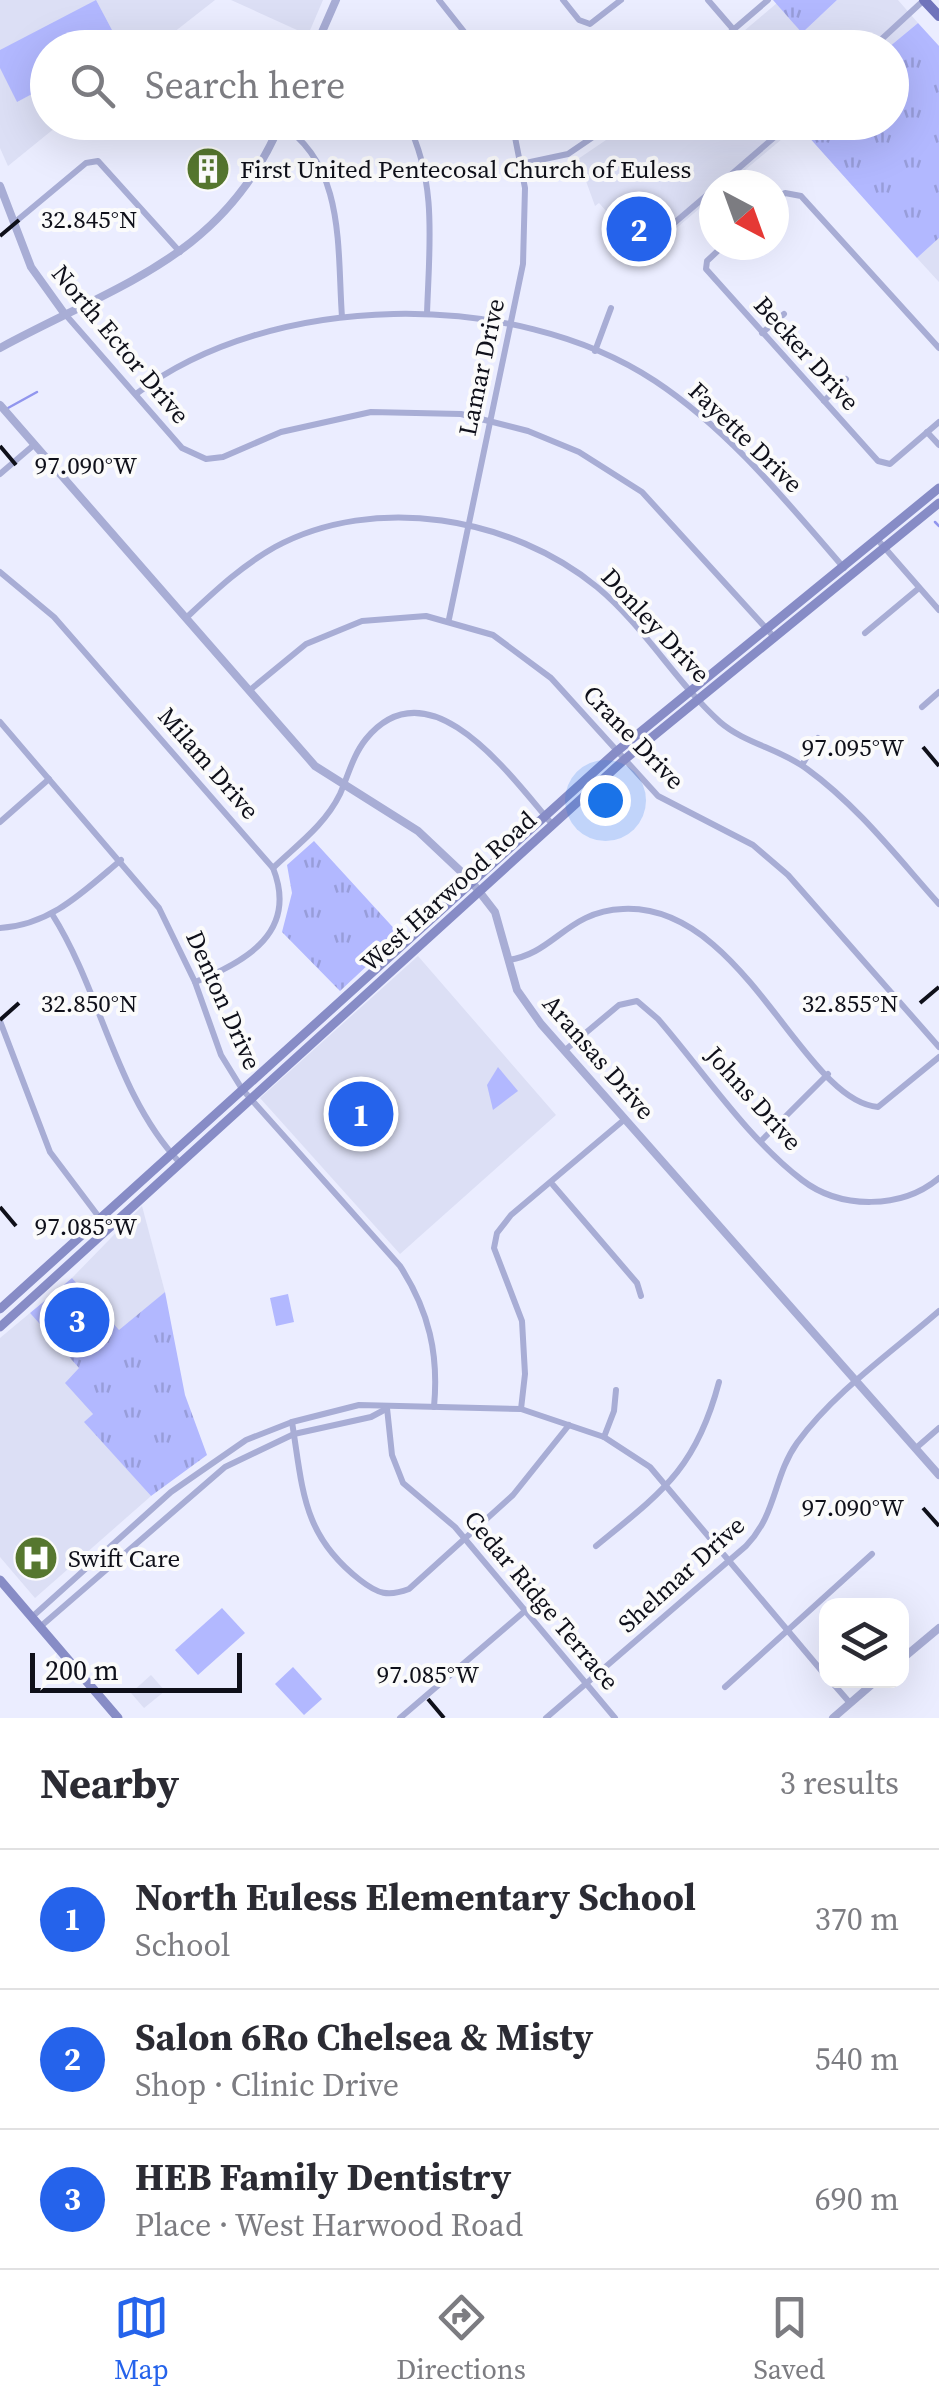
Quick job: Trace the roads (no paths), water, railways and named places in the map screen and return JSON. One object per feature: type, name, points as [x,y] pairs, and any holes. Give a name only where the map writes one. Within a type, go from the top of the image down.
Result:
[{"type":"main road","points":[[924,0],[939,16]]},
{"type":"main road","name":"West Harwood Road","points":[[0,1326],[180,1163],[309,1028],[470,882],[881,543],[939,488]]},
{"type":"main road","name":"West Harwood Road","points":[[881,543],[939,503]]},
{"type":"main road","name":"West Harwood Road","points":[[0,1309],[171,1154],[318,1038],[479,891],[548,819]]},
{"type":"main road","points":[[309,1028],[318,1038]]},
{"type":"main road","points":[[0,1580],[118,1718]]},
{"type":"street","points":[[323,30],[336,0]]},
{"type":"street","points":[[439,0],[463,30]]},
{"type":"street","points":[[563,0],[579,20],[590,24],[621,0]]},
{"type":"street","points":[[708,0],[734,30],[768,0]]},
{"type":"street","points":[[892,30],[924,0]]},
{"type":"street","points":[[0,348],[181,253],[233,206],[263,162],[273,140]]},
{"type":"street","points":[[300,140],[311,150],[330,188],[342,316]]},
{"type":"street","points":[[415,140],[426,164],[428,186],[427,314]]},
{"type":"street","name":"Lamar Drive","points":[[449,618],[523,264],[526,214],[516,140]]},
{"type":"street","points":[[521,164],[568,154],[588,140]]},
{"type":"street","points":[[736,170],[771,140]]},
{"type":"street","points":[[14,223],[86,164],[98,161],[181,253]]},
{"type":"street","name":"North Ector Drive","points":[[0,186],[32,267],[64,313],[182,448],[206,459],[223,457],[281,432],[372,412],[430,411],[491,419],[567,446],[642,492],[770,632]]},
{"type":"street","points":[[789,193],[801,196],[939,348]]},
{"type":"street","points":[[646,248],[699,202]]},
{"type":"street","name":"Becker Drive","points":[[709,260],[704,265],[884,464],[890,464],[927,432]]},
{"type":"street","points":[[594,351],[611,308]]},
{"type":"street","name":"Fayette Drive","points":[[136,394],[206,357],[262,334],[342,316],[427,314],[510,324],[594,351],[652,379],[718,432],[846,572]]},
{"type":"street","points":[[762,332],[784,314]]},
{"type":"street","points":[[824,401],[846,379]]},
{"type":"street","name":"Aransas Drive","points":[[0,405],[316,766],[418,831],[479,891],[498,919],[524,1002],[939,1475]]},
{"type":"street","points":[[938,423],[927,432],[939,445]]},
{"type":"street","points":[[0,474],[35,444]]},
{"type":"street","name":"Donley Drive","points":[[186,618],[248,564],[303,536],[389,519],[467,525],[530,545],[588,580],[731,730],[802,765],[840,793],[939,904]]},
{"type":"street","points":[[881,543],[939,610]]},
{"type":"street","name":"Milam Drive","points":[[0,572],[54,616],[273,868]]},
{"type":"street","points":[[865,634],[920,588]]},
{"type":"street","name":"Crane Drive","points":[[250,690],[306,644],[342,627],[392,616],[449,618],[493,634],[522,652],[669,805],[754,845],[788,874],[939,1046]]},
{"type":"street","points":[[922,707],[939,692]]},
{"type":"street","points":[[195,982],[228,969],[270,933],[282,900],[273,868],[326,818],[364,742],[380,725],[403,716],[436,716],[462,727],[548,819]]},
{"type":"street","name":"Denton Drive","points":[[0,722],[159,908],[195,982],[221,1055],[246,1093],[400,1266],[415,1290],[435,1355],[434,1408]]},
{"type":"street","points":[[802,765],[818,738]]},
{"type":"street","points":[[0,822],[49,779]]},
{"type":"street","points":[[0,928],[26,925],[52,914],[121,860]]},
{"type":"street","points":[[508,960],[536,952],[568,924],[590,914],[638,909],[671,916],[718,948],[855,1100],[878,1107],[939,1057]]},
{"type":"street","points":[[52,914],[86,976],[140,1111],[180,1163]]},
{"type":"street","name":"Johns Drive","points":[[564,1051],[619,1006],[637,1001],[658,1019],[762,1140],[802,1180],[841,1197],[877,1202],[914,1195],[939,1178]]},
{"type":"street","points":[[0,1021],[50,1152],[108,1228]]},
{"type":"street","points":[[762,1140],[828,1074]]},
{"type":"street","points":[[521,1409],[525,1374],[522,1321],[494,1248],[497,1234],[512,1215],[553,1185],[624,1119]]},
{"type":"street","points":[[553,1185],[637,1283],[641,1296]]},
{"type":"street","name":"Shelmar Drive","points":[[546,1718],[727,1564],[767,1522],[795,1446],[858,1382],[939,1311]]},
{"type":"street","points":[[596,1546],[665,1490],[691,1458],[719,1382]]},
{"type":"street","points":[[604,1437],[614,1411],[616,1390]]},
{"type":"street","points":[[32,1617],[150,1510],[219,1456],[292,1422],[360,1405],[521,1409],[604,1437],[650,1467],[727,1564],[819,1668]]},
{"type":"street","points":[[40,1628],[225,1466],[294,1434],[371,1417],[387,1408]]},
{"type":"street","name":"Cedar Ridge Terrace","points":[[387,1408],[392,1454],[403,1483],[464,1538],[615,1718]]},
{"type":"street","points":[[292,1422],[304,1504],[318,1538],[326,1550],[372,1589],[389,1595],[409,1589],[513,1495],[569,1426]]},
{"type":"street","points":[[916,1448],[939,1428]]},
{"type":"street","points":[[219,1456],[225,1466]]},
{"type":"street","points":[[150,1510],[160,1520]]},
{"type":"street","points":[[725,1687],[872,1554]]},
{"type":"street","points":[[84,1569],[94,1580]]},
{"type":"street","points":[[400,1718],[526,1610]]},
{"type":"street","points":[[909,1654],[939,1628]]},
{"type":"street","points":[[836,1688],[850,1703]]},
{"type":"street","points":[[833,1718],[868,1688]]},
{"type":"waterway","points":[[8,408],[37,392]]},
{"type":"waterway","points":[[935,522],[939,526]]},
{"type":"place","name":"First United Pentecosal Church of Euless","points":[[208,169]]},
{"type":"place","name":"Salon 6Ro Chelsea & Misty","points":[[639,229]]},
{"type":"place","name":"North Euless Elementary School","points":[[361,1114]]},
{"type":"place","name":"HEB Family Dentistry","points":[[77,1320]]},
{"type":"place","name":"Swift Care","points":[[36,1558]]}]
